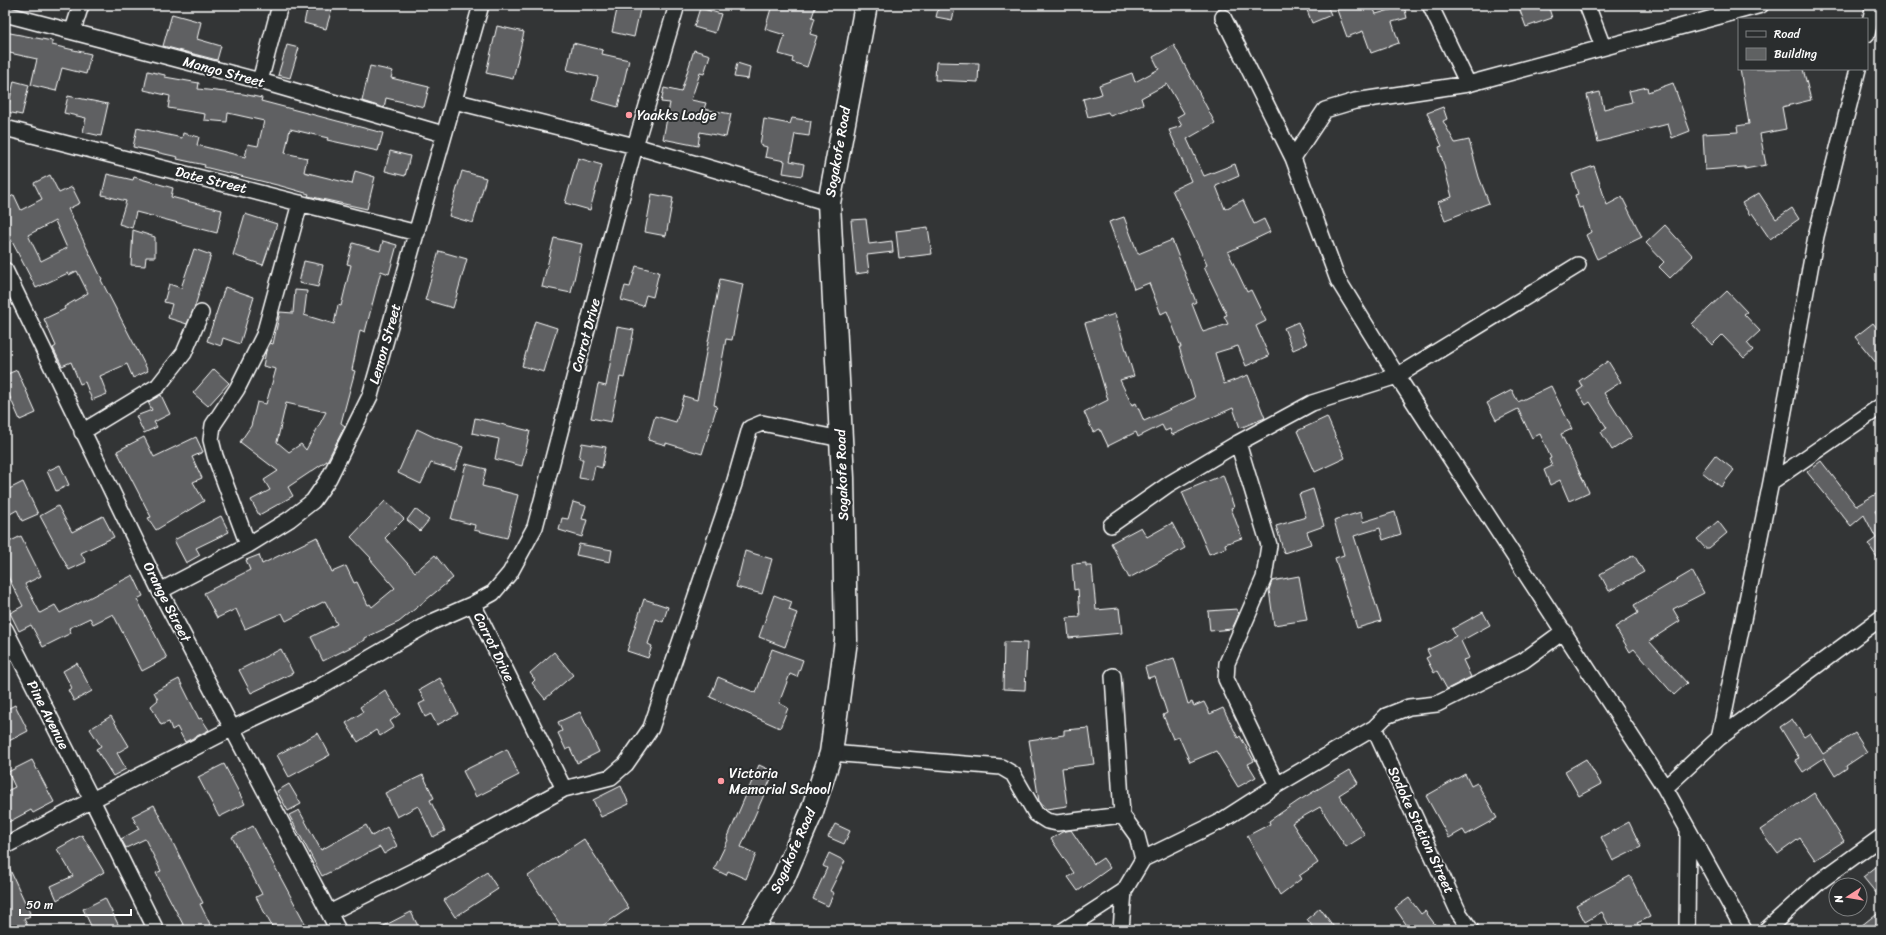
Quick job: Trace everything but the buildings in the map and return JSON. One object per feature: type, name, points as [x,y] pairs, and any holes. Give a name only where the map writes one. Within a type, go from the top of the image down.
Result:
[{"type":"main road","name":"Sogakofe Road","points":[[752,930],[783,879],[811,814],[831,753],[846,640],[841,439],[829,203],[866,5]]},
{"type":"street","points":[[73,30],[80,5]]},
{"type":"street","points":[[260,81],[280,5]]},
{"type":"street","name":"Lemon Street","points":[[160,591],[248,545],[290,519],[313,501],[329,478],[370,396],[480,5]]},
{"type":"street","name":"Carrot Drive","points":[[564,789],[473,604],[492,594],[510,573],[535,527],[635,146],[677,5]]},
{"type":"street","points":[[1430,5],[1468,84]]},
{"type":"street","points":[[1587,5],[1603,47]]},
{"type":"street","points":[[1293,158],[1325,110],[1355,101],[1468,84],[1762,5]]},
{"type":"street","points":[[1868,30],[1874,5]]},
{"type":"street","name":"Mango Street","points":[[5,14],[73,30],[260,81],[443,134]]},
{"type":"street","points":[[1223,17],[1293,158],[1338,280],[1397,376],[1665,788],[1744,930]]},
{"type":"street","points":[[1719,738],[1771,482],[1816,236],[1858,70]]},
{"type":"street","points":[[454,101],[635,146],[829,203]]},
{"type":"street","name":"Date Street","points":[[5,128],[417,233]]},
{"type":"street","points":[[248,545],[215,456],[211,440],[213,425],[237,389],[264,335],[300,203]]},
{"type":"street","points":[[1111,524],[1169,484],[1238,443],[1312,403],[1397,376],[1578,265]]},
{"type":"street","name":"Orange Street","points":[[5,270],[160,591],[231,729],[338,930]]},
{"type":"street","points":[[82,432],[158,386],[184,353],[201,312]]},
{"type":"street","points":[[1771,482],[1881,406]]},
{"type":"street","points":[[329,913],[419,868],[564,789],[611,777],[626,764],[651,728],[734,484],[750,428],[762,423],[841,439]]},
{"type":"street","points":[[1238,443],[1269,545],[1264,578],[1227,663],[1226,679],[1276,785]]},
{"type":"street","points":[[5,846],[231,729],[316,689],[432,622],[473,604]]},
{"type":"street","points":[[1665,788],[1719,738],[1881,618]]},
{"type":"street","name":"Pine Avenue","points":[[5,629],[156,930]]},
{"type":"street","points":[[1064,930],[1124,891],[1143,860],[1221,821],[1276,785],[1374,728],[1386,716],[1409,707],[1437,704],[1523,661],[1564,631]]},
{"type":"street","points":[[1113,676],[1122,815],[1137,836],[1143,860]]},
{"type":"street","name":"Sodoke Station Street","points":[[1374,728],[1459,913],[1471,930]]},
{"type":"street","points":[[831,753],[1001,767],[1012,774],[1036,814],[1047,821],[1057,823],[1122,815]]},
{"type":"street","points":[[1687,930],[1688,831]]},
{"type":"street","points":[[1766,930],[1819,882],[1881,837]]},
{"type":"street","points":[[1121,930],[1124,891]]},
{"type":"place","name":"Yaakks Lodge","points":[[629,115]]},
{"type":"place","name":"Victoria Memorial School","points":[[721,781]]}]
